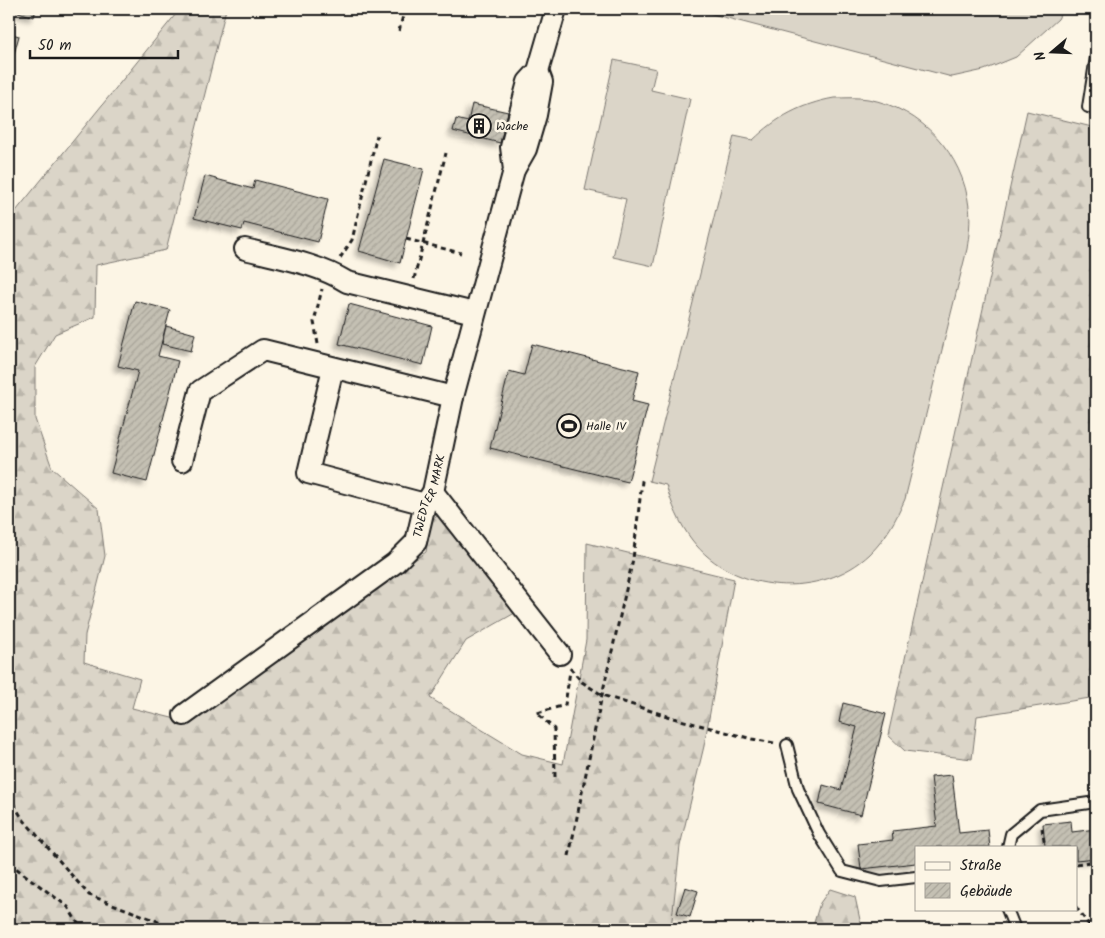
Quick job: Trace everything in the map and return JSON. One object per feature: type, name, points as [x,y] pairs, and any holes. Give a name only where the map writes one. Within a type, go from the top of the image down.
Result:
[{"type":"street","name":"TWEDTER MARK","points":[[184,715],[396,562],[416,542],[429,498],[474,313],[514,170],[511,147],[528,82],[538,71],[556,9]]},
{"type":"street","points":[[245,249],[313,266],[330,272],[347,282],[474,313]]},
{"type":"street","points":[[182,461],[200,391],[263,350],[453,397]]},
{"type":"street","points":[[326,367],[308,473],[429,498],[565,661]]},
{"type":"lane","points":[[1096,57],[1088,107],[1096,109]]},
{"type":"lane","points":[[787,745],[798,788],[819,834],[842,871],[881,880],[915,877]]},
{"type":"lane","points":[[1008,846],[1011,834],[1040,810],[1096,802]]},
{"type":"lane","points":[[1007,910],[1015,929]]},
{"type":"path","points":[[399,31],[404,12],[407,9]]},
{"type":"path","points":[[486,9],[500,12]]},
{"type":"path","points":[[326,367],[321,359],[314,322],[324,282],[352,240],[377,135]]},
{"type":"path","points":[[410,297],[446,153]]},
{"type":"path","points":[[406,239],[460,253]]},
{"type":"path","points":[[569,856],[602,695],[633,559],[642,481],[644,478]]},
{"type":"path","points":[[565,661],[582,682],[602,695],[672,718],[752,739],[787,745]]},
{"type":"path","points":[[555,777],[554,729],[537,714],[565,705],[565,661]]},
{"type":"path","points":[[9,796],[22,818],[90,895],[157,921],[166,929]]},
{"type":"path","points":[[1078,864],[1096,861]]},
{"type":"path","points":[[9,863],[68,907],[81,929]]},
{"type":"path","points":[[1078,910],[1092,929]]},
{"type":"green space","points":[[180,9],[226,9],[166,250],[96,265],[95,317],[55,334],[35,367],[35,419],[52,468],[99,509],[105,556],[85,635],[84,662],[140,679],[132,708],[192,723],[272,659],[426,552],[431,521],[442,512],[520,610],[466,641],[430,698],[522,754],[563,764],[586,640],[587,543],[734,579],[704,746],[680,846],[671,929],[9,929],[9,226],[12,216]]},
{"type":"green space","points":[[693,9],[1063,9],[1058,19],[1016,57],[984,70],[952,77]]},
{"type":"green space","points":[[614,60],[656,69],[651,90],[690,99],[653,266],[613,257],[626,199],[585,190]]},
{"type":"green space","points":[[834,98],[864,98],[888,104],[922,124],[949,152],[958,169],[965,188],[970,212],[970,223],[967,249],[905,499],[894,521],[876,548],[850,569],[827,579],[803,584],[778,584],[753,580],[730,571],[709,558],[683,527],[673,507],[666,485],[649,481],[734,136],[753,140],[780,118],[800,108]]},
{"type":"green space","points":[[1027,111],[1096,128],[1096,730],[1090,698],[977,716],[972,759],[905,751],[888,735]]},
{"type":"green space","points":[[830,889],[855,897],[862,929],[812,929],[820,903]]},
{"type":"building","points":[[9,9],[36,9],[34,17]]},
{"type":"building","points":[[9,33],[19,36],[15,50],[9,48]]},
{"type":"building","points":[[9,48],[15,50],[10,68],[9,68]]},
{"type":"building","name":"Wache","points":[[472,104],[508,112],[500,143],[453,131],[456,119],[468,122]]},
{"type":"building","points":[[384,159],[424,169],[400,263],[359,251]]},
{"type":"building","points":[[205,176],[253,189],[255,180],[328,199],[318,242],[244,223],[242,230],[194,218]]},
{"type":"building","points":[[135,301],[170,310],[158,356],[178,361],[147,482],[111,473],[138,371],[118,366]]},
{"type":"building","points":[[349,304],[432,326],[423,365],[339,344]]},
{"type":"building","points":[[166,326],[195,334],[191,351],[162,344]]},
{"type":"building","name":"Halle IV","points":[[532,344],[639,371],[632,401],[648,405],[628,482],[490,448],[509,371],[524,375]]},
{"type":"building","points":[[843,703],[886,714],[861,815],[819,804],[823,785],[841,790],[857,727],[839,722]]},
{"type":"building","points":[[952,775],[959,833],[988,830],[990,846],[915,846],[915,863],[861,869],[858,844],[893,840],[892,831],[937,826],[931,777]]},
{"type":"building","points":[[1071,821],[1072,832],[1096,829],[1096,858],[1078,860],[1078,846],[1045,846],[1043,824]]},
{"type":"building","points":[[685,887],[698,891],[690,917],[677,913]]},
{"type":"place","name":"Wache","points":[[479,126]]},
{"type":"place","name":"Halle IV","points":[[569,426]]}]
